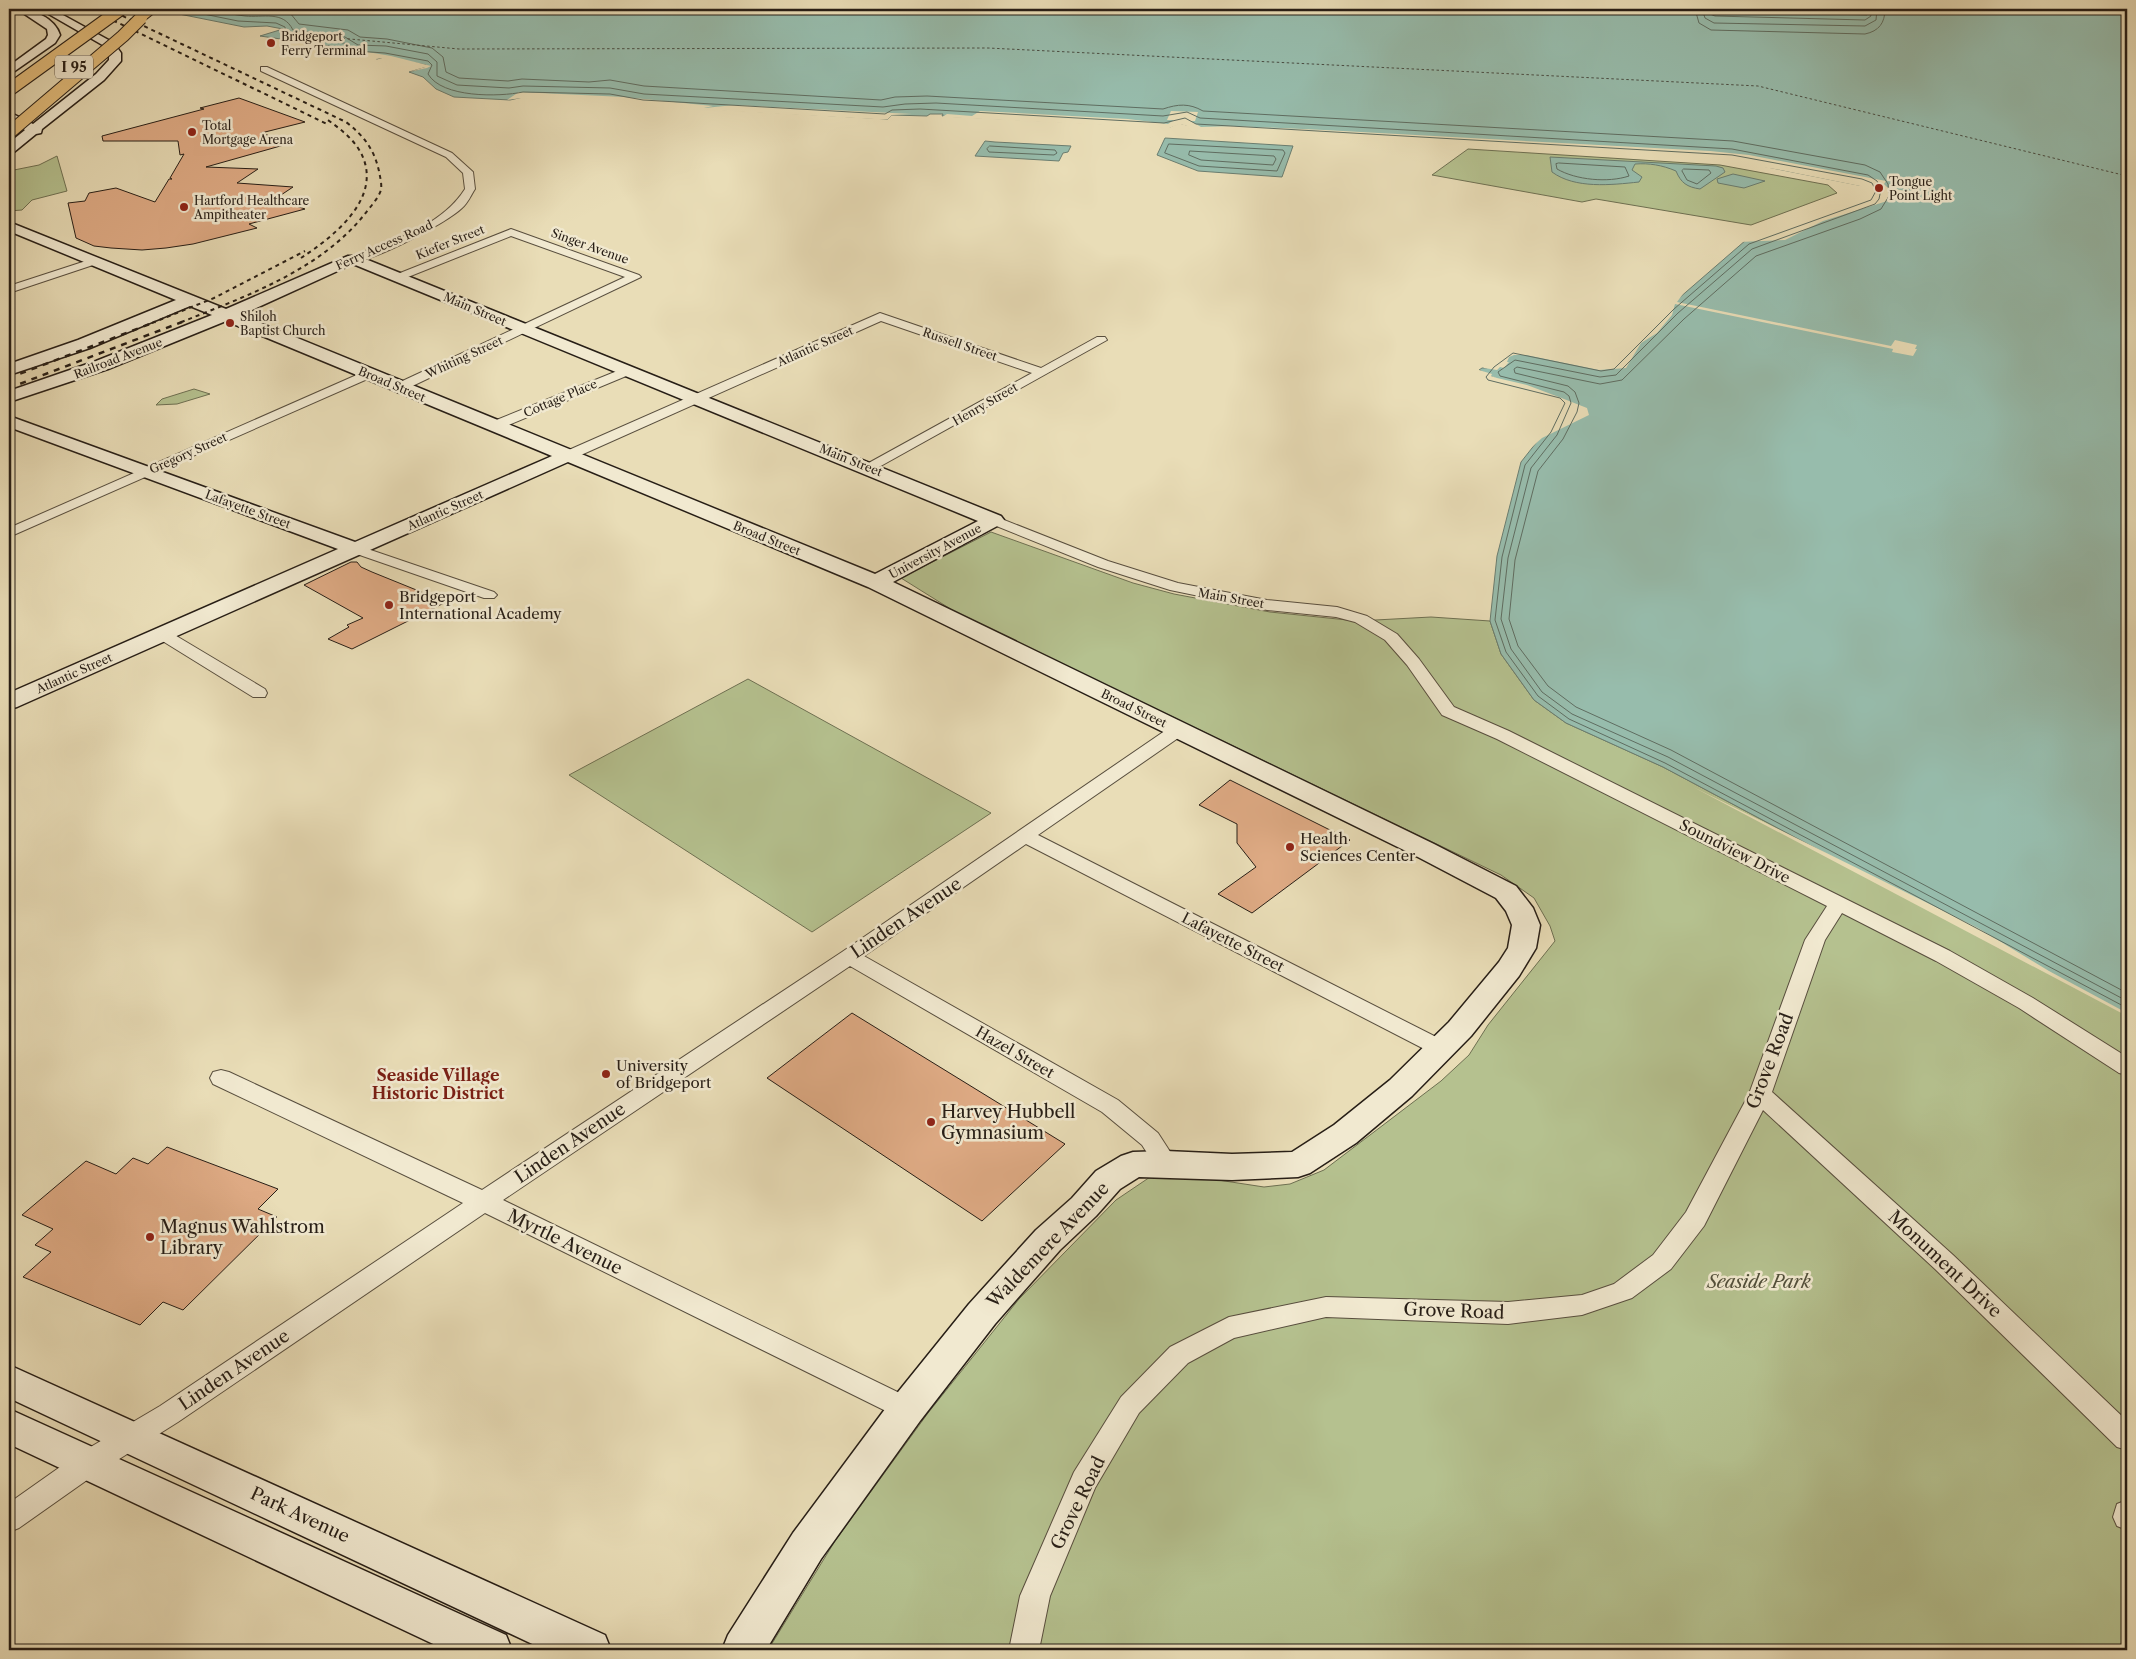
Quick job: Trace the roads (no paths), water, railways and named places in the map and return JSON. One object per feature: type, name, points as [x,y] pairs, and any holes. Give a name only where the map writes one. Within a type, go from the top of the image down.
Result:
[{"type":"highway","name":"I 95","points":[[9,90],[120,9]]},
{"type":"highway","name":"I 95","points":[[9,116],[153,9]]},
{"type":"highway","points":[[9,133],[123,36],[141,18]]},
{"type":"main road","points":[[45,9],[110,45]]},
{"type":"main road","points":[[87,1464],[491,1650]]},
{"type":"street","points":[[9,71],[51,40],[54,31],[47,23],[22,9]]},
{"type":"street","points":[[9,149],[36,130],[100,77],[115,60],[115,53],[110,45]]},
{"type":"street","name":"Ferry Access Road","points":[[226,315],[267,299],[314,275],[421,231],[460,207],[470,189],[471,180],[468,171],[449,155],[264,69]]},
{"type":"street","points":[[9,116],[36,130]]},
{"type":"street","name":"Broad Street","points":[[9,226],[876,582],[1506,892]]},
{"type":"street","name":"Kiefer Street","points":[[399,277],[511,232]]},
{"type":"street","name":"Singer Avenue","points":[[511,232],[635,278],[611,289]]},
{"type":"street","name":"Main Street","points":[[353,259],[1103,564],[1175,587],[1267,605],[1338,612],[1361,619]]},
{"type":"street","points":[[9,290],[95,261]]},
{"type":"street","name":"Whiting Street","points":[[400,387],[611,289]]},
{"type":"street","name":"Railroad Avenue","points":[[9,370],[84,344],[191,300]]},
{"type":"street","name":"Railroad Avenue","points":[[9,397],[102,365],[226,315]]},
{"type":"street","name":"Russell Street","points":[[880,317],[1040,372]]},
{"type":"street","name":"Atlantic Street","points":[[9,702],[880,317]]},
{"type":"street","name":"Henry Street","points":[[870,468],[1040,372],[1101,340]]},
{"type":"street","name":"Cottage Place","points":[[494,426],[627,371]]},
{"type":"street","name":"Gregory Street","points":[[9,534],[368,374]]},
{"type":"street","name":"Lafayette Street","points":[[9,421],[356,549],[489,595]]},
{"type":"street","name":"University Avenue","points":[[876,582],[994,520]]},
{"type":"street","name":"Soundview Drive","points":[[1361,619],[1391,637],[1413,662],[1448,711],[1503,735],[1943,956],[2026,1003],[2127,1067]]},
{"type":"street","points":[[162,634],[259,693]]},
{"type":"street","name":"Linden Avenue","points":[[9,1519],[87,1464],[169,1414],[849,957],[1178,730]]},
{"type":"street","name":"Lafayette Street","points":[[1025,836],[1440,1048]]},
{"type":"street","name":"Waldemere Avenue","points":[[743,1650],[807,1546],[907,1409],[982,1314],[1048,1240],[1084,1207],[1108,1180],[1133,1165],[1166,1164],[1232,1167],[1298,1164],[1346,1134],[1401,1088],[1460,1029],[1510,969],[1522,948],[1526,925],[1519,908],[1506,892]]},
{"type":"street","name":"Grove Road","points":[[1024,1650],[1035,1596],[1084,1481],[1130,1405],[1179,1355],[1228,1328],[1326,1307],[1508,1313],[1582,1305],[1623,1291],[1662,1262],[1695,1219],[1760,1094],[1815,940],[1838,903]]},
{"type":"street","name":"Hazel Street","points":[[849,957],[1110,1106],[1150,1139],[1166,1164]]},
{"type":"street","name":"Myrtle Avenue","points":[[220,1078],[482,1202],[907,1409]]},
{"type":"street","name":"Monument Drive","points":[[1760,1094],[1944,1262],[2127,1438]]},
{"type":"street","name":"Park Avenue","points":[[9,1381],[132,1436],[590,1650]]},
{"type":"street","points":[[9,1426],[87,1464]]},
{"type":"water","points":[[130,9],[1713,9],[1714,11],[1867,15],[1862,9],[2127,9],[2127,1014],[1663,767],[1566,723],[1534,700],[1501,654],[1490,621],[1497,556],[1521,462],[1547,429],[1561,403],[1529,396],[1479,370],[1487,368],[1511,348],[1571,360],[1612,365],[1671,305],[1746,240],[1869,195],[1868,187],[1732,160],[1193,129],[1190,126],[1179,123],[1170,127],[942,116],[943,114],[930,114],[927,116],[892,115],[888,119],[643,105],[611,100],[523,97],[510,100],[454,97],[436,89],[423,77],[409,72],[427,67],[426,65],[384,57],[377,59],[343,48],[260,36],[283,29],[267,26],[244,27],[169,12]]},
{"type":"water","points":[[1165,138],[1293,146],[1282,177],[1198,171],[1157,155]]},
{"type":"water","points":[[985,141],[1071,146],[1068,152],[1063,153],[1059,161],[975,156]]},
{"type":"water","points":[[1550,157],[1716,166],[1723,168],[1725,172],[1700,189],[1685,184],[1676,171],[1645,164],[1635,164],[1632,170],[1642,177],[1639,182],[1617,184],[1582,183],[1571,181],[1552,172]]},
{"type":"water","points":[[1733,174],[1765,181],[1744,188],[1718,183],[1717,179]]},
{"type":"railway","points":[[94,9],[113,17]]},
{"type":"railway","points":[[108,9],[346,122],[358,132],[367,144],[374,156],[379,171],[381,190],[376,200],[346,235],[325,252],[279,280],[179,323]]},
{"type":"railway","points":[[106,17],[329,125]]},
{"type":"railway","points":[[301,258],[327,239],[352,215],[361,200],[366,185],[366,170],[358,148],[350,138],[325,118]]},
{"type":"railway","points":[[152,323],[214,298],[305,251]]},
{"type":"railway","points":[[9,378],[155,322]]},
{"type":"railway","points":[[9,388],[182,322]]},
{"type":"place","name":"Bridgeport Ferry Terminal","points":[[271,43]]},
{"type":"place","name":"Total Mortgage Arena","points":[[192,132]]},
{"type":"place","name":"Tongue Point Light","points":[[1879,188]]},
{"type":"place","name":"Hartford Healthcare Ampitheater","points":[[184,207]]},
{"type":"place","name":"Shiloh Baptist Church","points":[[230,323]]},
{"type":"place","name":"Bridgeport International Academy","points":[[389,605]]},
{"type":"place","name":"Health Sciences Center","points":[[1290,847]]},
{"type":"place","name":"University of Bridgeport","points":[[606,1074]]},
{"type":"place","name":"Harvey Hubbell Gymnasium","points":[[931,1122]]},
{"type":"place","name":"Magnus Wahlstrom Library","points":[[150,1237]]},
{"type":"district","name":"Seaside Village Historic District","points":[[438,1084]]},
{"type":"park label","name":"Seaside Park","points":[[1759,1282]]}]
